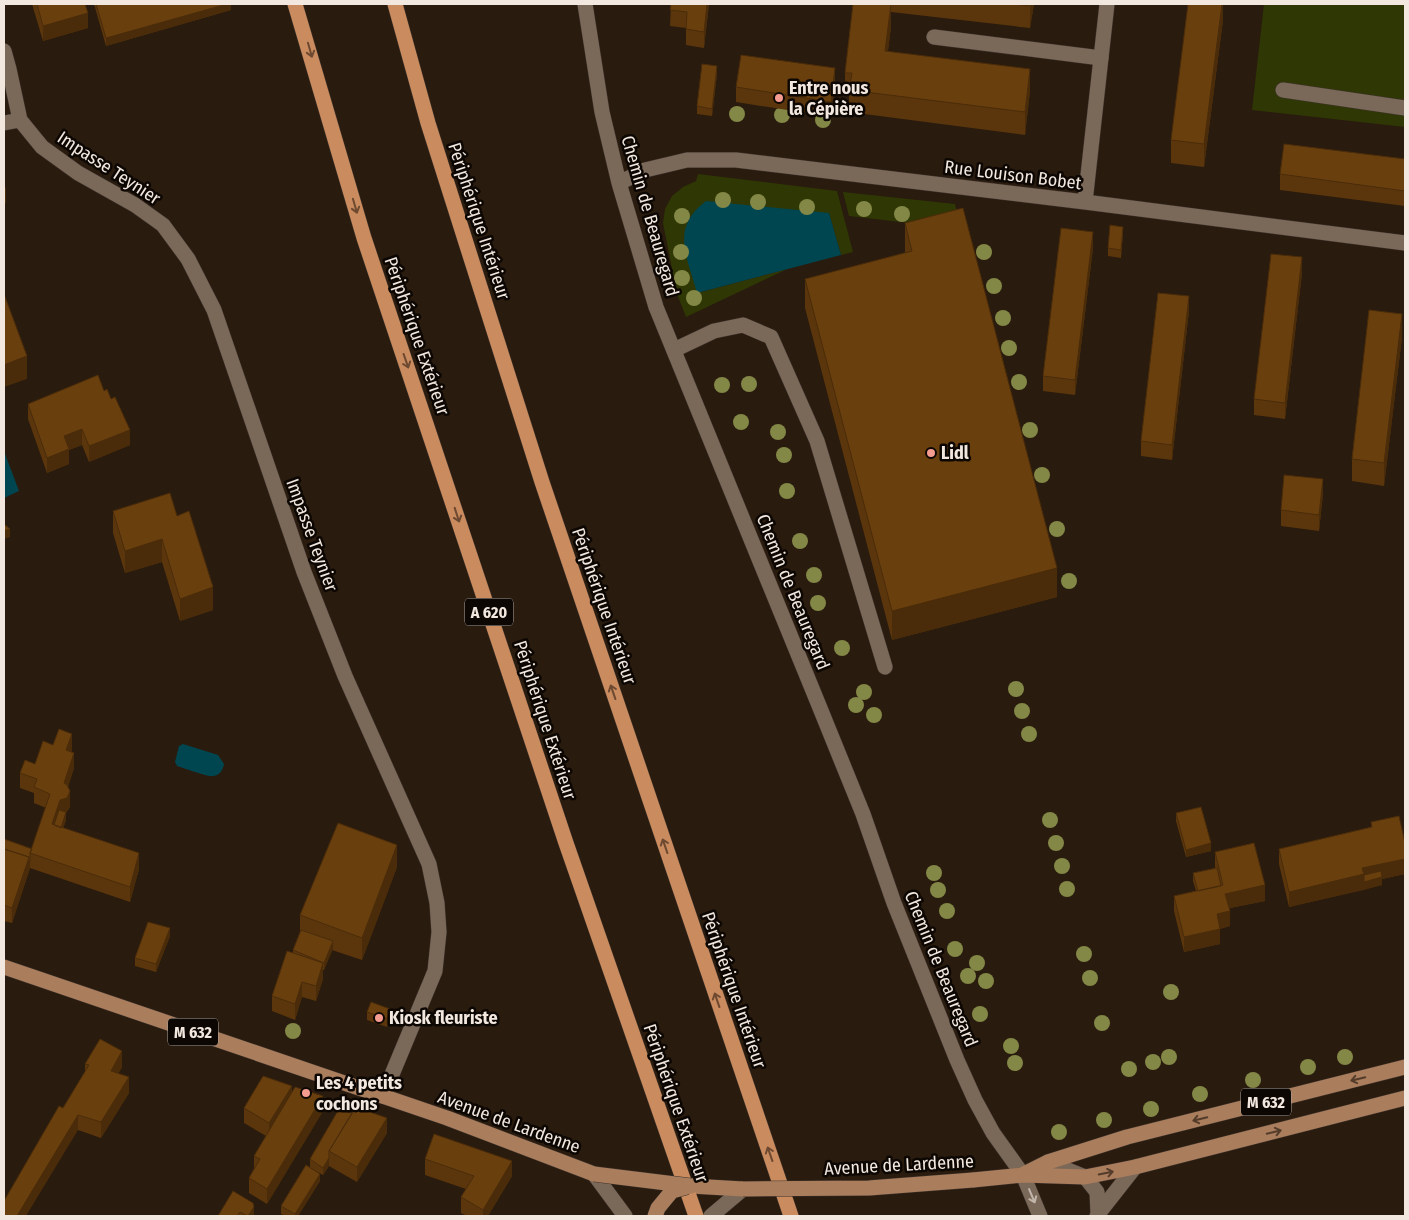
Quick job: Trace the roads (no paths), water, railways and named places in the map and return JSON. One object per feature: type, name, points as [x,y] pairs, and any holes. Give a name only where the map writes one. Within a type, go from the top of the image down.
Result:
[{"type":"highway","name":"Périphérique Extérieur","points":[[295,4],[364,238],[566,843],[696,1216]]},
{"type":"highway","name":"Périphérique Intérieur","points":[[395,4],[431,132],[542,482],[791,1216]]},
{"type":"main road","name":"Avenue de Lardenne","points":[[4,967],[447,1118],[594,1174],[691,1186],[869,1188],[1023,1175],[1085,1177],[1135,1167],[1405,1098]]},
{"type":"main road","name":"Avenue de Lardenne","points":[[1023,1175],[1048,1162],[1127,1137],[1405,1067]]},
{"type":"main road","points":[[655,1216],[658,1208],[672,1191],[691,1186]]},
{"type":"street","name":"Chemin de Beauregard","points":[[585,4],[602,112],[619,183],[656,307],[863,814],[894,903],[957,1060],[975,1100],[993,1133],[1023,1175],[1040,1216]]},
{"type":"street","points":[[1085,202],[1107,4]]},
{"type":"street","points":[[934,37],[1101,58]]},
{"type":"street","name":"Impasse Teynier","points":[[4,51],[20,120],[42,147],[78,173],[135,205],[163,225],[188,259],[214,310],[304,572],[345,676],[429,864],[438,903],[439,932],[435,971],[383,1096]]},
{"type":"street","points":[[1283,90],[1405,108]]},
{"type":"street","points":[[4,123],[20,120]]},
{"type":"street","name":"Rue Louison Bobet","points":[[619,183],[645,170],[687,160],[736,160],[1405,243]]},
{"type":"street","points":[[674,350],[714,331],[742,324],[772,337],[817,442],[885,667]]},
{"type":"street","points":[[1048,1162],[1085,1177],[1097,1192],[1098,1215]]},
{"type":"street","points":[[1098,1215],[1135,1167]]},
{"type":"street","points":[[594,1174],[625,1216]]},
{"type":"street","points":[[711,1216],[743,1188]]},
{"type":"water","points":[[706,201],[829,213],[841,255],[697,293],[686,255],[685,232],[688,222],[695,211]]},
{"type":"water","points":[[4,451],[19,491],[4,498]]},
{"type":"water","points":[[183,744],[218,755],[224,764],[222,771],[211,776],[177,766],[175,762],[179,746]]},
{"type":"place","name":"Entre nous la Cépière","points":[[779,98]]},
{"type":"place","name":"Lidl","points":[[931,453]]},
{"type":"place","name":"Kiosk fleuriste","points":[[379,1018]]},
{"type":"place","name":"Les 4 petits cochons","points":[[306,1093]]}]
